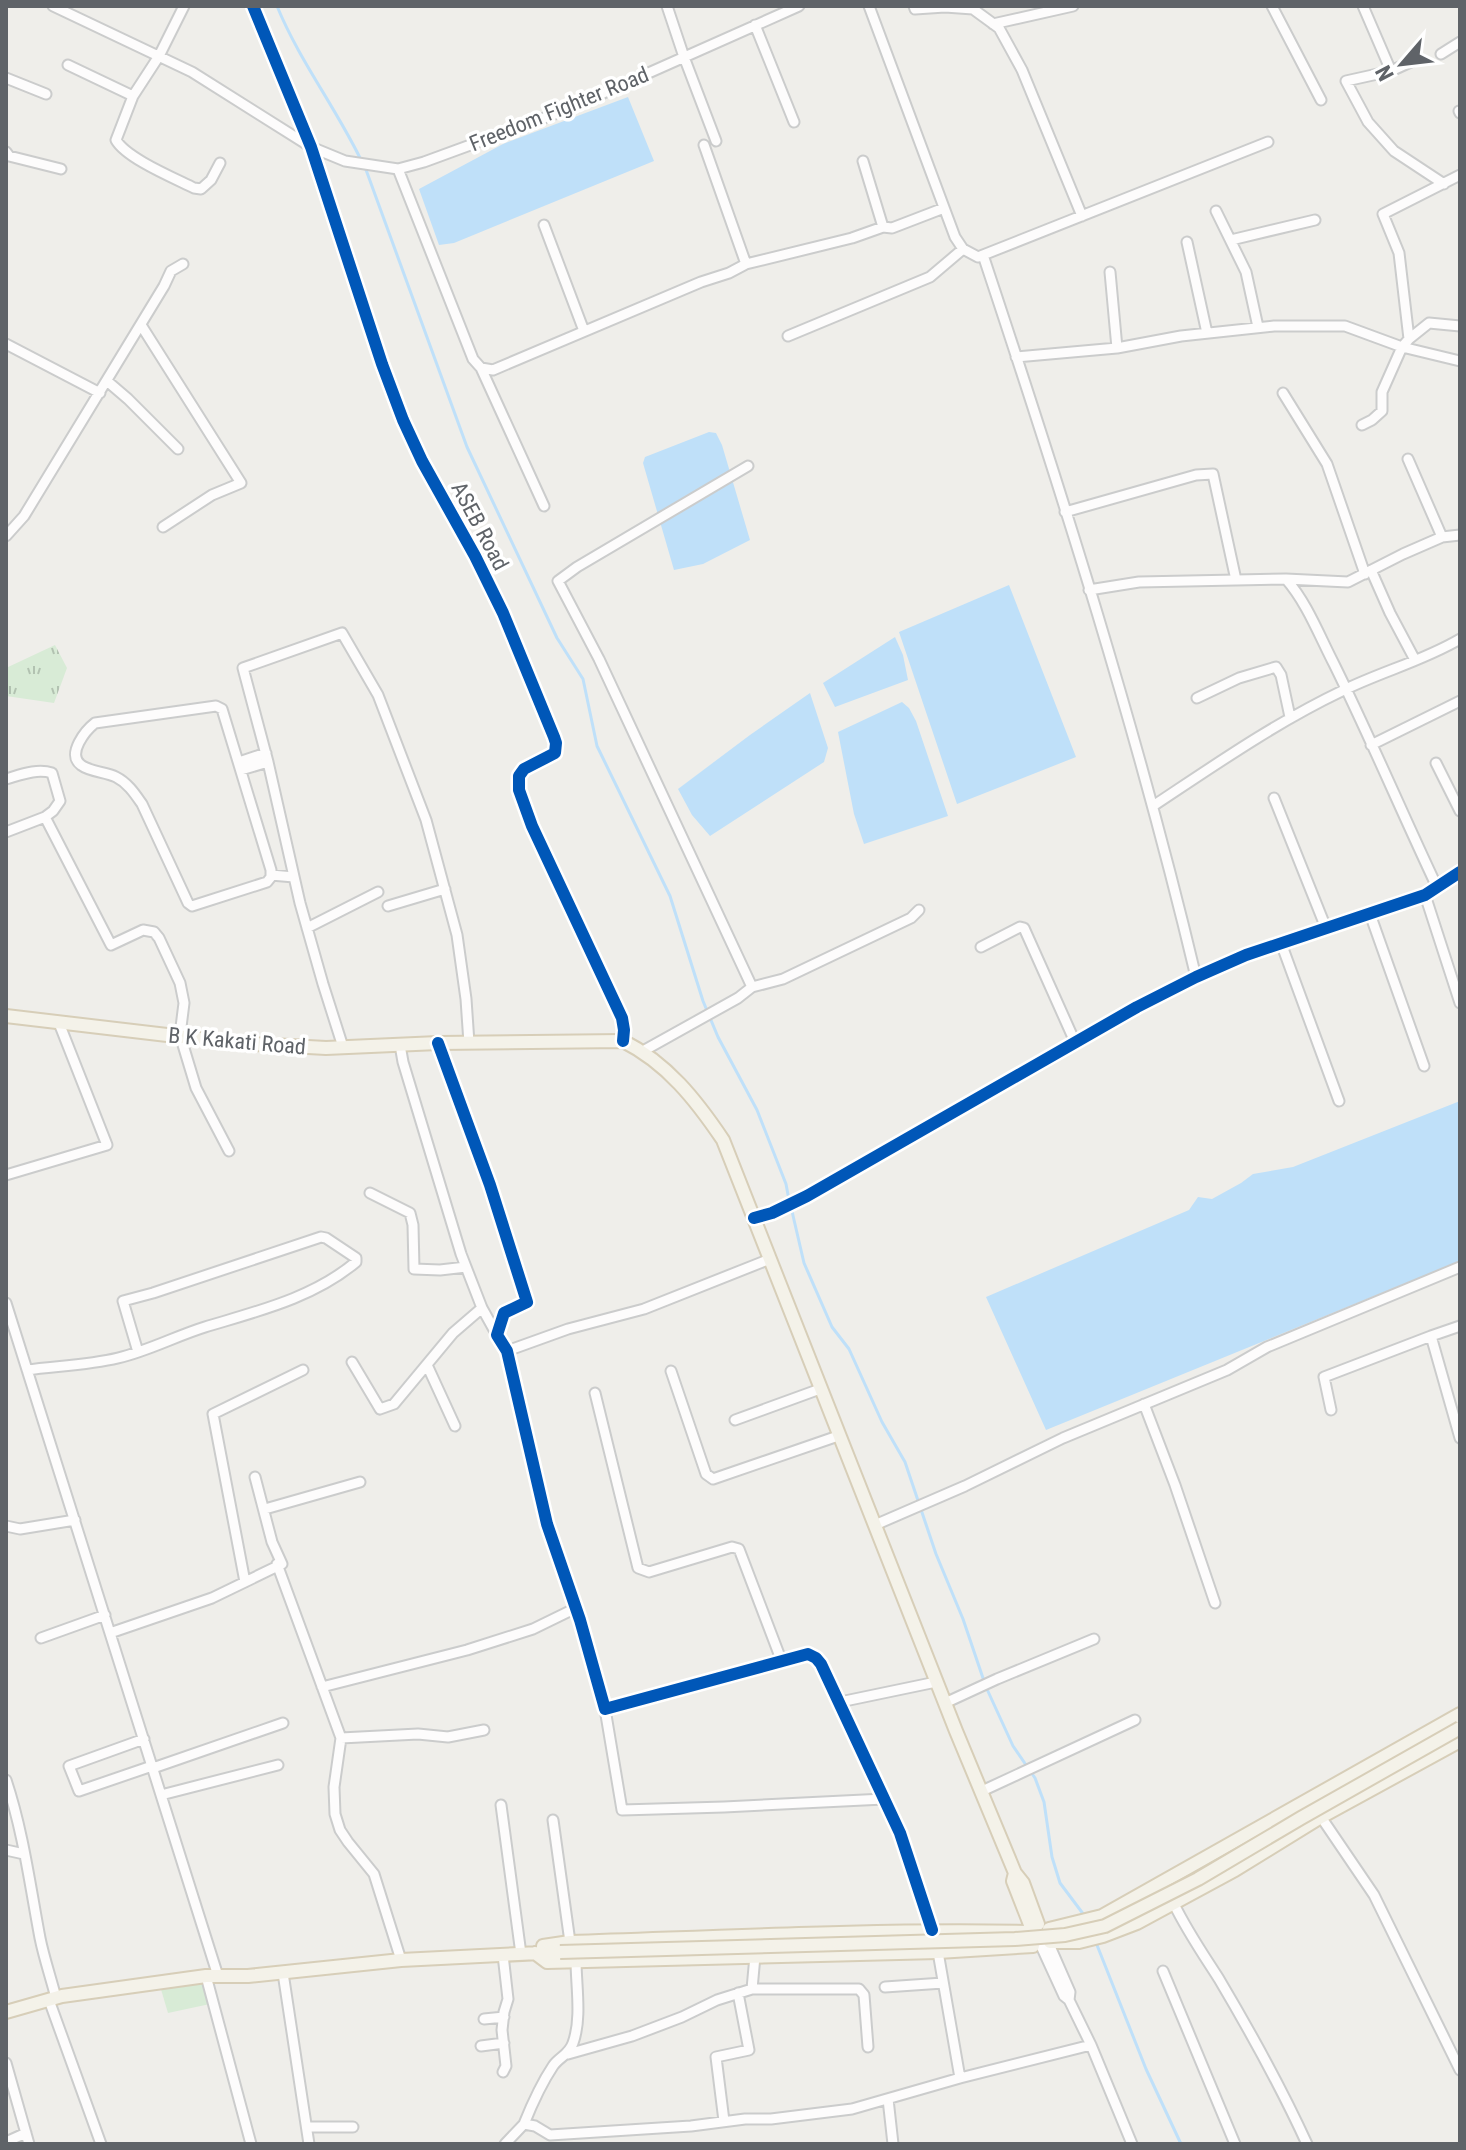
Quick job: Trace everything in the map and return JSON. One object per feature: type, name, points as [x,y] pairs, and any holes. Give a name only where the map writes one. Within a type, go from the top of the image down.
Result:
[{"type":"main road","name":"B K Kakati Road","points":[[6,1016],[235,1043],[343,1047],[623,1041]]},
{"type":"main road","points":[[623,1041],[643,1051],[663,1067],[699,1104],[723,1140],[936,1682],[1015,1873],[1023,1883],[1040,1936]]},
{"type":"main road","points":[[528,1953],[547,1962],[938,1952],[1040,1936],[1066,1925],[1102,1916],[1460,1714]]},
{"type":"main road","points":[[6,2012],[53,1999],[212,1976],[248,1976],[401,1960],[528,1953],[1000,1940],[1065,1935],[1105,1926],[1198,1879],[1460,1728]]},
{"type":"main road","points":[[528,1953],[542,1946],[570,1942],[932,1930],[1040,1936],[1079,1942],[1137,1923],[1174,1904],[1321,1817],[1460,1741]]},
{"type":"street","name":"Freedom Fighter Road","points":[[53,6],[192,72],[311,147],[345,161],[398,169],[563,111],[799,6]]},
{"type":"street","points":[[184,6],[159,56],[133,96],[116,140],[120,148],[194,188],[201,189],[211,180],[220,163]]},
{"type":"street","name":"ASEB Road","points":[[253,6],[311,147],[403,420],[503,613],[554,737],[555,753],[524,769],[519,776],[519,790],[532,826],[622,1018],[623,1041]]},
{"type":"street","points":[[667,6],[716,141]]},
{"type":"street","points":[[869,6],[955,237],[963,249],[978,257],[1268,142]]},
{"type":"street","points":[[914,6],[915,9],[973,9],[999,28],[1022,70],[1082,216]]},
{"type":"street","points":[[993,24],[1073,6]]},
{"type":"street","points":[[1272,6],[1321,100]]},
{"type":"street","points":[[1363,6],[1391,71]]},
{"type":"street","points":[[755,25],[794,122]]},
{"type":"street","points":[[1441,54],[1460,42]]},
{"type":"street","points":[[1415,60],[1391,71],[1346,81],[1368,122],[1394,151],[1444,184]]},
{"type":"street","points":[[68,65],[133,96]]},
{"type":"street","points":[[6,78],[46,94]]},
{"type":"street","points":[[704,145],[746,264]]},
{"type":"street","points":[[6,152],[9,156],[61,169]]},
{"type":"street","points":[[863,161],[883,227]]},
{"type":"street","points":[[398,169],[473,359],[481,368],[544,506]]},
{"type":"street","points":[[1406,343],[1399,253],[1383,214],[1460,175]]},
{"type":"street","points":[[481,368],[493,370],[746,264],[852,238],[883,227],[892,228],[944,208]]},
{"type":"street","points":[[1216,211],[1246,272],[1258,327]]},
{"type":"street","points":[[1231,240],[1315,220]]},
{"type":"street","points":[[544,225],[584,331]]},
{"type":"street","points":[[1187,242],[1207,333]]},
{"type":"street","points":[[788,336],[930,277],[963,249]]},
{"type":"street","points":[[983,255],[1065,512],[1153,806],[1196,977]]},
{"type":"street","points":[[6,536],[24,516],[171,271],[183,264]]},
{"type":"street","points":[[1110,272],[1117,348]]},
{"type":"street","points":[[1362,425],[1382,411],[1382,392],[1406,343],[1429,323],[1460,326]]},
{"type":"street","points":[[141,325],[241,483],[212,495],[163,527]]},
{"type":"street","points":[[1016,357],[1117,348],[1258,327],[1345,326],[1460,361]]},
{"type":"street","points":[[6,344],[100,393]]},
{"type":"street","points":[[107,381],[178,449]]},
{"type":"street","points":[[1283,393],[1327,464],[1368,572],[1415,660]]},
{"type":"street","points":[[1408,459],[1442,537]]},
{"type":"street","points":[[748,466],[599,553],[558,581],[599,659],[752,987]]},
{"type":"street","points":[[1065,512],[1196,475],[1213,474],[1236,580]]},
{"type":"street","points":[[1089,590],[1139,582],[1286,579],[1348,582],[1442,537],[1460,535]]},
{"type":"street","points":[[1286,579],[1299,594],[1346,689],[1437,887]]},
{"type":"street","points":[[343,1047],[307,928],[243,668],[342,633],[378,695],[426,820],[457,935],[469,1043]]},
{"type":"street","points":[[1153,806],[1290,717],[1346,689],[1458,644]]},
{"type":"street","points":[[1197,698],[1239,678],[1276,667],[1281,675],[1290,717]]},
{"type":"street","points":[[1371,745],[1460,701]]},
{"type":"street","points":[[216,706],[222,709],[240,766],[271,872],[267,882],[192,906],[133,790],[118,778],[81,765],[75,750],[95,723],[216,706]]},
{"type":"street","points":[[240,766],[267,757]]},
{"type":"street","points":[[1436,763],[1460,811]]},
{"type":"street","points":[[6,779],[46,770],[52,773],[60,801],[45,817],[6,832]]},
{"type":"street","points":[[1274,798],[1326,928]]},
{"type":"street","points":[[45,817],[111,945],[143,930],[154,932],[159,938],[180,983],[184,1003],[180,1035],[196,1088],[229,1151]]},
{"type":"street","points":[[271,872],[294,873]]},
{"type":"street","points":[[754,1218],[807,1196],[1075,1042],[1196,977],[1246,955],[1425,895],[1460,872]]},
{"type":"street","points":[[388,906],[445,889]]},
{"type":"street","points":[[307,928],[378,892]]},
{"type":"street","points":[[1425,895],[1460,1003]]},
{"type":"street","points":[[643,1051],[752,987],[783,979],[911,918],[919,910]]},
{"type":"street","points":[[1370,914],[1424,1066]]},
{"type":"street","points":[[981,947],[1020,927],[1024,928],[1075,1042]]},
{"type":"street","points":[[1281,943],[1339,1101]]},
{"type":"street","points":[[6,1175],[107,1145],[59,1023]]},
{"type":"street","points":[[438,1043],[490,1185],[527,1302],[504,1313],[497,1335]]},
{"type":"street","points":[[400,1045],[466,1267],[482,1308],[507,1351],[547,1524],[576,1608],[605,1709],[622,1810],[884,1799]]},
{"type":"street","points":[[370,1193],[410,1213],[414,1269],[466,1267]]},
{"type":"street","points":[[27,1370],[101,1361],[138,1352],[262,1310],[341,1275],[356,1262],[356,1258],[321,1237],[123,1301],[138,1352]]},
{"type":"street","points":[[507,1351],[568,1329],[644,1309],[770,1259]]},
{"type":"street","points":[[875,1525],[965,1486],[1063,1438],[1227,1370],[1267,1347],[1460,1267]]},
{"type":"street","points":[[6,1303],[161,1795],[212,1976],[251,2144]]},
{"type":"street","points":[[352,1362],[380,1409],[394,1404],[453,1333],[482,1308]]},
{"type":"street","points":[[1331,1410],[1324,1377],[1460,1326]]},
{"type":"street","points":[[1431,1336],[1460,1438]]},
{"type":"street","points":[[427,1365],[455,1426]]},
{"type":"street","points":[[245,1582],[213,1414],[303,1370]]},
{"type":"street","points":[[671,1371],[706,1474],[713,1479],[838,1436]]},
{"type":"street","points":[[735,1420],[820,1389]]},
{"type":"street","points":[[595,1393],[638,1568],[649,1572],[732,1547],[739,1549],[782,1662]]},
{"type":"street","points":[[1144,1404],[1215,1603]]},
{"type":"street","points":[[110,1633],[212,1598],[282,1564],[272,1542],[255,1477]]},
{"type":"street","points":[[265,1509],[360,1482]]},
{"type":"street","points":[[6,1526],[20,1529],[75,1520]]},
{"type":"street","points":[[277,1564],[341,1738],[334,1787],[335,1814],[340,1830],[374,1874],[401,1960]]},
{"type":"street","points":[[322,1687],[467,1650],[533,1629],[576,1608]]},
{"type":"street","points":[[41,1638],[105,1615]]},
{"type":"street","points":[[945,1703],[1094,1639]]},
{"type":"street","points":[[605,1709],[808,1654],[816,1658],[840,1702],[900,1833],[932,1930]]},
{"type":"street","points":[[840,1702],[936,1682]]},
{"type":"street","points":[[982,1791],[1135,1720]]},
{"type":"street","points":[[144,1739],[69,1766],[79,1791],[283,1723]]},
{"type":"street","points":[[341,1738],[418,1734],[448,1737],[484,1730]]},
{"type":"street","points":[[161,1795],[278,1765]]},
{"type":"street","points":[[6,1780],[32,1886],[53,1999],[101,2144]]},
{"type":"street","points":[[501,1805],[528,1953]]},
{"type":"street","points":[[1321,1817],[1374,1895],[1460,2070]]},
{"type":"street","points":[[553,1820],[570,1942]]},
{"type":"street","points":[[6,1850],[24,1854]]},
{"type":"street","points":[[1174,1904],[1282,2089],[1307,2144]]},
{"type":"street","points":[[1040,1936],[1070,1992],[1069,2000],[1132,2144]]},
{"type":"street","points":[[938,1952],[960,2078]]},
{"type":"street","points":[[503,1955],[508,1999],[502,2030],[506,2066],[503,2072]]},
{"type":"street","points":[[752,1989],[755,1956]]},
{"type":"street","points":[[568,2054],[574,2041],[577,2020],[576,1960]]},
{"type":"street","points":[[1163,1971],[1235,2144]]},
{"type":"street","points":[[283,1973],[309,2144]]},
{"type":"street","points":[[885,1987],[943,1983]]},
{"type":"street","points":[[505,2144],[524,2124],[554,2063],[568,2054],[632,2036],[717,2000],[752,1989],[859,1989],[864,1995],[868,2047]]},
{"type":"street","points":[[724,2121],[716,2057],[749,2050],[738,1993]]},
{"type":"street","points":[[484,2019],[504,2017]]},
{"type":"street","points":[[481,2046],[504,2043]]},
{"type":"street","points":[[524,2124],[535,2126],[550,2135],[691,2126],[852,2109],[1091,2045]]},
{"type":"street","points":[[6,2063],[28,2139],[6,2142]]},
{"type":"street","points":[[888,2099],[893,2144]]},
{"type":"street","points":[[307,2127],[353,2127]]},
{"type":"green space","points":[[55,645],[67,668],[54,703],[6,696],[6,668]]},
{"type":"green space","points":[[203,1979],[210,2004],[168,2013],[160,1986]]},
{"type":"water","points":[[628,97],[654,161],[454,243],[439,245],[419,189],[503,144]]},
{"type":"water","points":[[709,432],[716,433],[722,445],[750,540],[703,564],[674,570],[643,463],[645,457]]},
{"type":"water","points":[[1009,585],[1076,757],[957,804],[899,632]]},
{"type":"water","points":[[895,637],[903,655],[908,680],[835,707],[823,683]]},
{"type":"water","points":[[810,693],[828,748],[824,762],[710,836],[692,815],[678,789]]},
{"type":"water","points":[[902,702],[916,721],[948,816],[864,844],[854,814],[838,732]]},
{"type":"water","points":[[1460,1101],[1460,1261],[1046,1430],[986,1297],[1189,1210],[1198,1197],[1212,1199],[1253,1174],[1293,1167]]},
{"type":"waterway","points":[[277,6],[296,46],[361,160]]},
{"type":"waterway","points":[[365,167],[467,447],[557,638],[583,679],[597,746],[670,896],[703,1001],[718,1037],[757,1110],[786,1184],[789,1200]]},
{"type":"waterway","points":[[791,1207],[804,1263],[832,1327],[849,1349],[882,1422],[905,1462],[986,1687],[1013,1746],[1035,1778],[1044,1802],[1052,1857],[1060,1883],[1084,1915]]},
{"type":"waterway","points":[[1095,1940],[1146,2069],[1181,2144]]},
{"type":"cycle path","points":[[253,6],[311,147],[403,420],[503,613],[554,737],[555,753],[524,769],[519,776],[519,790],[532,826],[622,1018],[623,1041]]},
{"type":"cycle path","points":[[754,1218],[807,1196],[1137,1007],[1196,977],[1246,955],[1425,895],[1460,872]]},
{"type":"cycle path","points":[[438,1043],[490,1185],[527,1302],[504,1313],[497,1335],[507,1351],[547,1524],[580,1620],[605,1709],[808,1654],[816,1658],[900,1833],[932,1930]]}]
